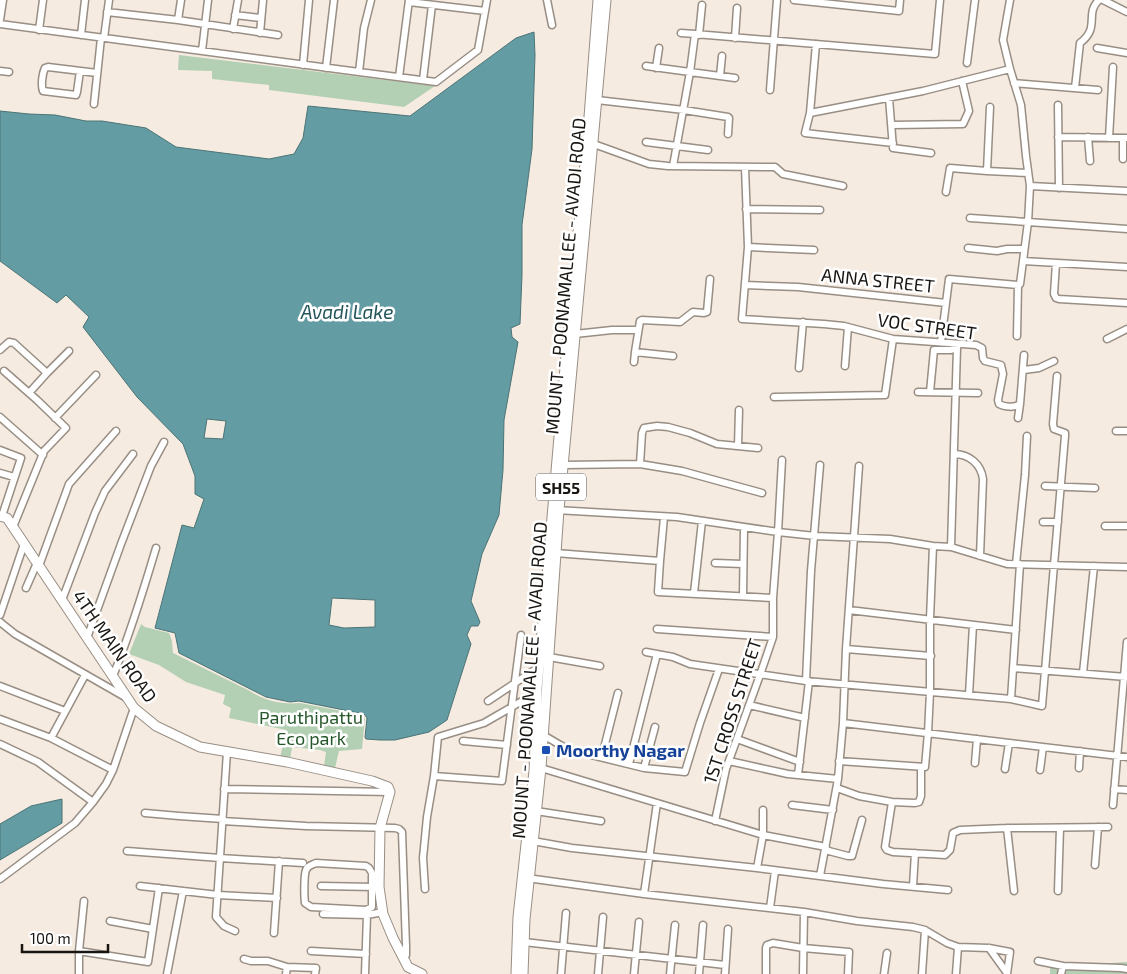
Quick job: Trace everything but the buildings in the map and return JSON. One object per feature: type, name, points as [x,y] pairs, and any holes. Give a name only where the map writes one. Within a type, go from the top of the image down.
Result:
[{"type":"main road","name":"MOUNT - POONAMALLEE - AVADI ROAD","points":[[516,974],[518,917],[533,840],[541,768],[549,657],[556,510],[564,465],[575,334],[590,142],[598,0]]},
{"type":"main road","name":"MOUNT - POONAMALLEE - AVADI ROAD","points":[[523,974],[526,878],[534,771],[537,689],[556,510],[568,334],[590,142],[597,100],[606,0]]},
{"type":"main road","name":"4TH MAIN ROAD","points":[[1,516],[7,518],[134,708],[156,726],[200,747],[287,762],[372,781],[388,787],[390,792]]},
{"type":"main road","points":[[390,792],[380,828],[376,887],[383,912],[406,967],[422,974]]},
{"type":"street","points":[[0,20],[3,0]]},
{"type":"street","points":[[39,30],[43,0]]},
{"type":"street","points":[[81,35],[85,0]]},
{"type":"street","points":[[94,104],[102,38],[109,0]]},
{"type":"street","points":[[178,20],[182,0]]},
{"type":"street","points":[[202,52],[208,0]]},
{"type":"street","points":[[233,28],[238,0]]},
{"type":"street","points":[[260,32],[263,0]]},
{"type":"street","points":[[304,65],[308,0]]},
{"type":"street","points":[[326,68],[334,0]]},
{"type":"street","points":[[359,72],[364,28],[371,0]]},
{"type":"street","points":[[0,24],[436,82],[478,50],[487,0]]},
{"type":"street","points":[[547,0],[552,26]]},
{"type":"street","points":[[770,90],[777,0]]},
{"type":"street","points":[[794,0],[899,11],[900,0]]},
{"type":"street","points":[[681,33],[935,54],[940,0]]},
{"type":"street","points":[[967,63],[975,0]]},
{"type":"street","points":[[1010,0],[1003,40],[1021,105],[1030,186],[1028,222],[1020,284],[1018,285],[1017,336]]},
{"type":"street","points":[[1075,88],[1080,43],[1091,31],[1092,12],[1095,4],[1101,0],[1127,12]]},
{"type":"street","points":[[399,77],[409,1],[485,11]]},
{"type":"street","points":[[423,80],[432,5]]},
{"type":"street","points":[[673,166],[702,5]]},
{"type":"street","points":[[735,38],[738,8]]},
{"type":"street","points":[[107,12],[178,20],[278,35]]},
{"type":"street","points":[[235,15],[261,18]]},
{"type":"street","points":[[816,44],[810,113],[806,133],[893,143]]},
{"type":"street","points":[[656,68],[659,48]]},
{"type":"street","points":[[1097,48],[1127,53]]},
{"type":"street","points":[[720,76],[722,56]]},
{"type":"street","points":[[646,66],[735,78]]},
{"type":"street","points":[[80,71],[76,95],[44,92],[42,89],[44,71],[48,67],[97,73]]},
{"type":"street","points":[[1109,138],[1113,67]]},
{"type":"street","points":[[810,113],[923,91],[1010,69]]},
{"type":"street","points":[[0,71],[9,72]]},
{"type":"street","points":[[892,125],[962,124],[969,111],[962,81]]},
{"type":"street","points":[[1014,83],[1098,90]]},
{"type":"street","points":[[889,98],[893,148],[931,154]]},
{"type":"street","points":[[597,100],[728,117],[728,134]]},
{"type":"street","points":[[1058,105],[1059,188]]},
{"type":"street","points":[[987,171],[990,107]]},
{"type":"street","points":[[1058,137],[1125,138],[1123,159]]},
{"type":"street","points":[[1088,137],[1090,161]]},
{"type":"street","points":[[590,142],[648,164],[775,167],[783,174],[843,186]]},
{"type":"street","points":[[646,142],[708,150]]},
{"type":"street","points":[[745,167],[748,247],[745,285]]},
{"type":"street","points":[[946,192],[950,168],[1028,173]]},
{"type":"street","points":[[1030,186],[1127,191]]},
{"type":"street","points":[[746,209],[820,210]]},
{"type":"street","points":[[970,218],[1127,230]]},
{"type":"street","points":[[748,247],[814,250]]},
{"type":"street","points":[[968,248],[998,251],[1024,249]]},
{"type":"street","points":[[1023,261],[1127,267]]},
{"type":"street","points":[[1056,263],[1054,294],[1056,298],[1127,303]]},
{"type":"street","points":[[634,362],[640,321],[680,322],[693,312],[707,312],[710,279]]},
{"type":"street","name":"ANNA STREET","points":[[745,285],[798,287],[946,303],[949,279],[1018,285]]},
{"type":"street","name":"VOC STREET","points":[[745,285],[742,319],[824,324],[848,327],[893,339],[941,342],[957,346],[976,345],[982,348],[985,361],[1001,365],[999,404],[1002,406],[1018,406],[1020,404]]},
{"type":"street","points":[[941,342],[946,303]]},
{"type":"street","points":[[800,368],[803,322]]},
{"type":"street","points":[[845,366],[848,327]]},
{"type":"street","points":[[1108,340],[1127,329]]},
{"type":"street","points":[[575,334],[612,330],[638,330]]},
{"type":"street","points":[[774,397],[885,395],[893,339]]},
{"type":"street","points":[[0,350],[9,342],[14,343],[47,373]]},
{"type":"street","points":[[951,547],[957,346]]},
{"type":"street","points":[[930,392],[934,350],[951,350],[957,346]]},
{"type":"street","points":[[29,393],[69,351]]},
{"type":"street","points":[[635,352],[673,356]]},
{"type":"street","points":[[1018,418],[1024,355]]},
{"type":"street","points":[[1024,370],[1039,368],[1054,361]]},
{"type":"street","points":[[4,371],[66,428],[44,451],[13,527]]},
{"type":"street","points":[[55,418],[96,375]]},
{"type":"street","points":[[646,652],[673,657],[690,664],[760,675],[1011,699],[1042,706],[1065,436],[1065,433],[1054,430],[1053,424],[1056,376]]},
{"type":"street","points":[[918,392],[978,393]]},
{"type":"street","points":[[738,446],[739,410]]},
{"type":"street","points":[[0,417],[43,455]]},
{"type":"street","points":[[640,464],[642,433],[644,428],[651,426],[668,427],[718,444],[758,448]]},
{"type":"street","points":[[1116,430],[1127,431]]},
{"type":"street","points":[[26,588],[38,564],[69,484],[116,431]]},
{"type":"street","points":[[1011,699],[1027,436]]},
{"type":"street","points":[[87,638],[151,466],[164,442]]},
{"type":"street","points":[[0,450],[21,458],[1,516]]},
{"type":"street","points":[[62,600],[105,491],[133,454]]},
{"type":"street","points":[[954,454],[967,456],[976,463],[982,474],[980,556]]},
{"type":"street","name":"1ST CROSS STREET","points":[[715,820],[726,769],[773,637],[773,598],[782,460]]},
{"type":"street","points":[[564,465],[640,464],[682,471],[762,493]]},
{"type":"street","points":[[798,775],[805,718],[811,571],[820,465]]},
{"type":"street","points":[[820,876],[837,788],[840,761],[858,466]]},
{"type":"street","points":[[0,472],[14,478]]},
{"type":"street","points":[[1045,486],[1095,488]]},
{"type":"street","points":[[556,510],[664,517],[815,536],[890,539],[951,547],[1007,564],[1127,567]]},
{"type":"street","points":[[664,517],[658,592],[773,598]]},
{"type":"street","points":[[694,593],[702,521]]},
{"type":"street","points":[[1043,522],[1058,522]]},
{"type":"street","points":[[1105,526],[1127,526]]},
{"type":"street","points":[[742,596],[744,527]]},
{"type":"street","points":[[0,614],[3,596],[24,544]]},
{"type":"street","points":[[840,761],[925,767],[930,692],[933,546]]},
{"type":"street","points":[[113,676],[131,629],[156,548]]},
{"type":"street","points":[[555,552],[660,561]]},
{"type":"street","points":[[715,563],[743,564]]},
{"type":"street","points":[[1083,673],[1094,566]]},
{"type":"street","points":[[849,610],[1016,630]]},
{"type":"street","points":[[0,622],[15,634],[128,699]]},
{"type":"street","points":[[969,695],[973,625]]},
{"type":"street","points":[[657,629],[773,637]]},
{"type":"street","points":[[434,776],[502,781],[521,636]]},
{"type":"street","points":[[1112,805],[1117,756],[1124,717],[1127,642]]},
{"type":"street","points":[[846,648],[931,656]]},
{"type":"street","points":[[629,764],[657,654]]},
{"type":"street","points":[[549,657],[600,666]]},
{"type":"street","points":[[488,700],[539,667]]},
{"type":"street","points":[[1013,668],[1126,676]]},
{"type":"street","points":[[543,735],[568,749],[644,768],[685,772],[719,669]]},
{"type":"street","points":[[50,738],[85,675]]},
{"type":"street","points":[[0,686],[65,711]]},
{"type":"street","points":[[425,889],[423,858],[438,737],[484,723],[512,707],[537,689]]},
{"type":"street","points":[[602,756],[618,693]]},
{"type":"street","points":[[749,705],[805,718]]},
{"type":"street","points":[[0,879],[75,823],[93,802],[113,770],[134,708]]},
{"type":"street","points":[[0,719],[50,738],[113,770]]},
{"type":"street","points":[[843,722],[1127,757]]},
{"type":"street","points":[[644,768],[655,727]]},
{"type":"street","points":[[737,739],[800,762]]},
{"type":"street","points":[[975,763],[977,739]]},
{"type":"street","points":[[463,741],[507,745]]},
{"type":"street","points":[[1005,769],[1009,743]]},
{"type":"street","points":[[0,744],[38,762],[93,802]]},
{"type":"street","points":[[1040,770],[1043,747]]},
{"type":"street","points":[[1078,768],[1080,751]]},
{"type":"street","points":[[227,752],[216,917],[224,926],[235,931]]},
{"type":"street","points":[[729,761],[788,774],[838,779]]},
{"type":"street","points":[[837,788],[859,796],[892,802],[919,802],[921,767]]},
{"type":"street","points":[[541,768],[763,835],[848,856],[852,856],[862,820]]},
{"type":"street","points":[[1114,789],[1127,790]]},
{"type":"street","points":[[224,790],[390,792]]},
{"type":"street","points":[[892,802],[885,846],[887,850],[893,852],[945,855],[951,847],[952,835],[956,831],[1007,828],[1108,828]]},
{"type":"street","points":[[644,894],[657,804]]},
{"type":"street","points":[[792,805],[833,810]]},
{"type":"street","points":[[757,868],[763,835],[763,810]]},
{"type":"street","points":[[536,811],[601,821]]},
{"type":"street","points":[[145,812],[306,826],[395,828],[399,830],[402,832],[406,967]]},
{"type":"street","points":[[1095,865],[1098,827]]},
{"type":"street","points":[[1007,828],[1014,891]]},
{"type":"street","points":[[1058,891],[1060,828]]},
{"type":"street","points":[[533,840],[572,848],[948,890]]},
{"type":"street","points":[[128,850],[303,863]]},
{"type":"street","points":[[913,886],[915,853]]},
{"type":"street","points":[[274,933],[279,861]]},
{"type":"street","points":[[316,863],[366,866],[372,873],[376,887],[372,907],[366,910],[311,907],[305,903],[306,870],[310,865],[316,863]]},
{"type":"street","points":[[770,908],[775,870]]},
{"type":"street","points":[[526,878],[913,927],[925,930],[946,943],[958,947],[989,948],[1010,952],[1007,973]]},
{"type":"street","points":[[140,886],[218,895],[277,898]]},
{"type":"street","points":[[321,886],[376,887]]},
{"type":"street","points":[[79,951],[148,962],[158,888]]},
{"type":"street","points":[[167,974],[183,891]]},
{"type":"street","points":[[79,974],[79,951],[84,901]]},
{"type":"street","points":[[323,914],[368,915],[383,912]]},
{"type":"street","points":[[803,974],[804,912]]},
{"type":"street","points":[[561,974],[566,913]]},
{"type":"street","points":[[365,974],[368,915]]},
{"type":"street","points":[[598,974],[603,917]]},
{"type":"street","points":[[110,921],[153,929]]},
{"type":"street","points":[[634,974],[639,922]]},
{"type":"street","points":[[699,974],[703,925]]},
{"type":"street","points":[[670,974],[675,926]]},
{"type":"street","points":[[725,974],[728,929]]},
{"type":"street","points":[[922,974],[925,930]]},
{"type":"street","points":[[524,942],[725,965]]},
{"type":"street","points":[[766,974],[767,945],[773,943],[849,952],[848,974]]},
{"type":"street","points":[[956,974],[958,947]]},
{"type":"street","points":[[989,948],[1007,973]]},
{"type":"street","points":[[310,951],[366,954]]},
{"type":"street","points":[[884,974],[887,953]]},
{"type":"street","points":[[244,959],[268,962],[287,970],[316,968],[315,974]]},
{"type":"street","points":[[1038,961],[1063,966],[1127,969]]},
{"type":"street","points":[[1060,974],[1063,966]]},
{"type":"green space","points":[[179,55],[435,86],[404,107],[269,90],[269,85],[212,79],[212,71],[178,70]]},
{"type":"green space","name":"Paruthipattu Eco park","points":[[141,624],[145,627],[169,633],[173,653],[267,700],[280,703],[300,703],[362,715],[365,718],[362,749],[339,751],[335,768],[324,766],[326,752],[320,750],[292,747],[290,760],[280,758],[286,730],[229,718],[231,708],[223,704],[225,695],[186,682],[159,665],[129,654]]},
{"type":"green space","points":[[1127,962],[1127,974],[1050,974],[1050,967]]},
{"type":"water","name":"Avadi Lake","points":[[534,32],[532,149],[522,225],[520,324],[511,328],[512,337],[518,342],[504,420],[503,470],[499,515],[482,554],[471,601],[480,622],[478,626],[471,626],[467,635],[471,644],[447,720],[429,732],[395,740],[366,739],[367,718],[364,714],[299,701],[290,702],[266,697],[179,653],[175,633],[155,628],[182,525],[194,528],[204,499],[195,494],[195,476],[183,444],[137,397],[83,327],[89,317],[66,295],[57,303],[0,261],[0,111],[55,115],[86,121],[102,121],[146,128],[176,147],[269,159],[294,154],[303,138],[308,106],[410,116],[516,38]],"holes":[[[207,419],[226,421],[223,439],[204,438]],[[332,598],[375,600],[375,627],[344,628],[329,625]]]},
{"type":"water","points":[[62,799],[62,823],[0,860],[0,824],[31,806]]},
{"type":"place","name":"Moorthy Nagar","points":[[546,750]]}]
